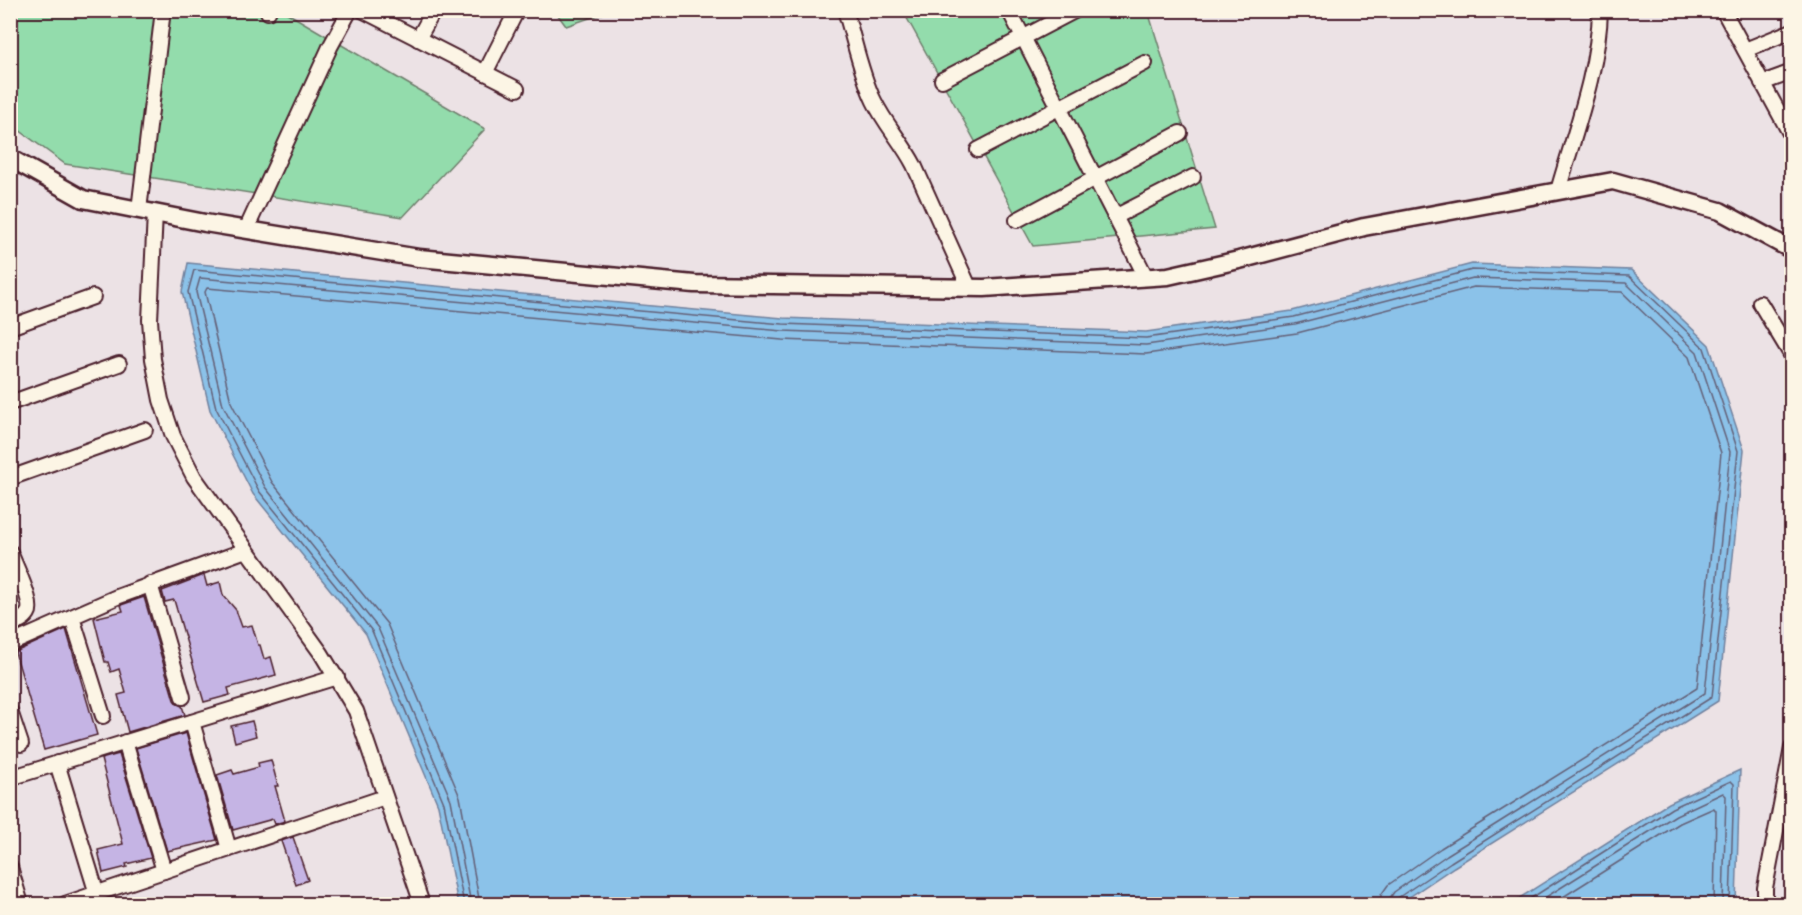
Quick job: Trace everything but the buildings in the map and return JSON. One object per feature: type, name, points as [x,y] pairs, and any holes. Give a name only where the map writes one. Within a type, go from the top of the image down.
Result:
[{"type":"street","points":[[162,10],[147,212],[150,320],[153,359],[161,400],[173,436],[194,477],[337,677],[356,711],[422,904]]},
{"type":"street","points":[[246,230],[330,47],[350,10]]},
{"type":"street","points":[[362,10],[517,89]]},
{"type":"street","points":[[418,39],[434,10]]},
{"type":"street","points":[[485,73],[517,10]]},
{"type":"street","points":[[845,10],[872,98],[885,122],[907,151],[969,287]]},
{"type":"street","points":[[1009,10],[1146,277]]},
{"type":"street","points":[[942,80],[1076,10]]},
{"type":"street","points":[[1558,191],[1591,75],[1600,10]]},
{"type":"street","points":[[1724,10],[1762,83],[1787,118],[1791,137]]},
{"type":"street","points":[[1745,50],[1791,31]]},
{"type":"street","points":[[978,150],[1145,63]]},
{"type":"street","points":[[1762,83],[1791,72]]},
{"type":"street","points":[[1017,220],[1180,133]]},
{"type":"street","points":[[10,158],[83,199],[147,212],[419,258],[694,284],[969,287],[1168,276],[1364,227],[1612,181],[1720,211],[1789,245]]},
{"type":"street","points":[[1115,217],[1193,177]]},
{"type":"street","points":[[10,327],[93,297]]},
{"type":"street","points":[[1760,303],[1791,356]]},
{"type":"street","points":[[10,403],[118,364]]},
{"type":"street","points":[[10,478],[145,430]]},
{"type":"street","points":[[10,644],[150,584],[246,550]]},
{"type":"street","points":[[10,624],[25,617],[29,610],[28,600],[11,556]]},
{"type":"street","points":[[150,584],[183,697]]},
{"type":"street","points":[[72,617],[103,716]]},
{"type":"street","points":[[10,778],[337,677]]},
{"type":"street","points":[[10,711],[21,744]]},
{"type":"street","points":[[192,722],[229,849]]},
{"type":"street","points":[[125,742],[164,871]]},
{"type":"street","points":[[1765,904],[1765,888],[1791,748]]},
{"type":"street","points":[[57,763],[97,894]]},
{"type":"street","points":[[66,904],[385,797]]},
{"type":"street","points":[[10,867],[21,904]]},
{"type":"green space","points":[[282,10],[485,129],[403,217],[65,164],[11,124],[11,11]]},
{"type":"green space","points":[[555,11],[610,11],[566,26]]},
{"type":"green space","points":[[903,11],[1148,11],[1215,229],[1033,246]]},
{"type":"water","points":[[188,263],[783,318],[1146,332],[1292,311],[1472,264],[1631,270],[1709,345],[1744,450],[1718,701],[1399,904],[458,904],[438,805],[366,634],[253,494],[210,410],[182,292]]},
{"type":"water","points":[[1740,770],[1736,904],[1510,904],[1669,803]]}]
